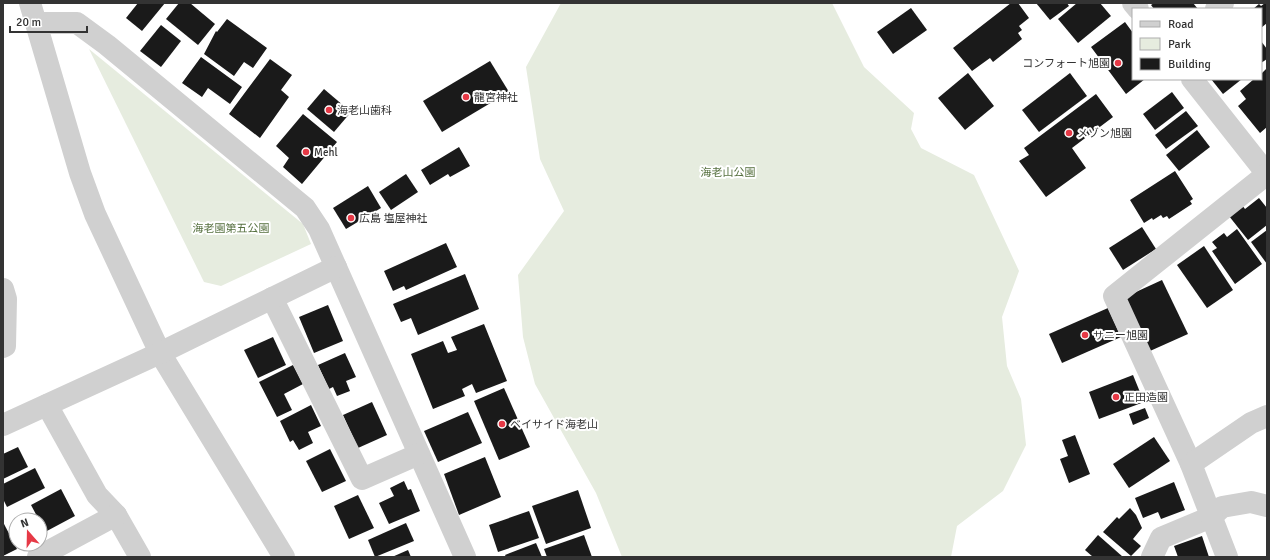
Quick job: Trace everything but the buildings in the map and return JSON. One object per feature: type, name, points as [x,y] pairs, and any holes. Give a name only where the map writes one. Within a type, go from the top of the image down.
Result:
[{"type":"street","points":[[33,13],[77,24],[107,45],[305,208],[319,228],[465,557]]},
{"type":"street","points":[[33,13],[80,173],[95,214],[160,353],[284,557]]},
{"type":"street","points":[[1193,80],[1267,174],[1114,296],[1191,464],[1227,557]]},
{"type":"street","points":[[3,425],[160,353],[336,267]]},
{"type":"street","points":[[3,289],[6,299],[5,346],[3,347]]},
{"type":"street","points":[[272,298],[362,479],[419,454]]},
{"type":"street","points":[[48,405],[97,495],[116,515],[140,557]]},
{"type":"street","points":[[1191,464],[1251,423],[1267,416]]},
{"type":"street","points":[[1152,557],[1161,538],[1211,517],[1222,507],[1251,502],[1267,506]]},
{"type":"street","points":[[38,557],[116,515]]},
{"type":"green space","name":"海老山公園","points":[[561,3],[832,3],[864,67],[914,113],[911,129],[921,148],[974,175],[1019,271],[1002,317],[1007,366],[1021,399],[1026,445],[1003,491],[957,526],[951,557],[622,557],[596,493],[535,384],[523,337],[518,275],[564,211],[540,159],[526,67]]},
{"type":"green space","name":"海老園第五公園","points":[[89,49],[303,224],[311,244],[221,286],[204,282]]},
{"type":"place","name":"コンフォート旭園","points":[[1118,63]]},
{"type":"place","name":"龍宮神社","points":[[466,97]]},
{"type":"place","name":"海老山歯科","points":[[329,110]]},
{"type":"place","name":"メゾン旭園","points":[[1069,133]]},
{"type":"place","name":"Mehl","points":[[306,152]]},
{"type":"place","name":"広島 塩屋神社","points":[[351,218]]},
{"type":"place","name":"サニー旭園","points":[[1085,335]]},
{"type":"place","name":"正田造園","points":[[1116,397]]},
{"type":"place","name":"ベイサイド海老山","points":[[502,424]]}]
